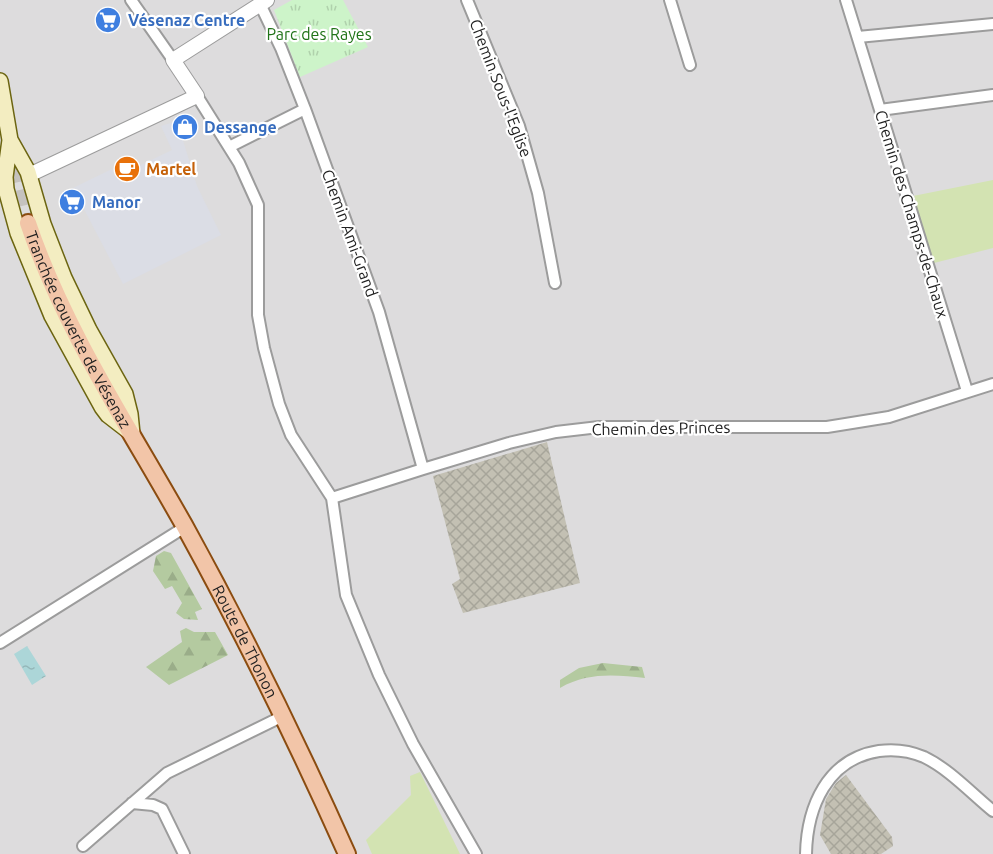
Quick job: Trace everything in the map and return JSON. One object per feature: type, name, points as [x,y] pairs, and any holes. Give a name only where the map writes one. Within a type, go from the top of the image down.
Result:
[{"type":"main road","name":"Route de Thonon","points":[[0,81],[10,140],[5,183],[9,204],[25,251],[52,316],[102,407],[132,434],[185,527],[283,716],[347,854]]},
{"type":"main road","name":"Route de Thonon","points":[[10,140],[29,176],[64,278],[89,330],[125,394],[132,434]]},
{"type":"main road","points":[[5,183],[29,176]]},
{"type":"main road","name":"Tranchée couverte de Vésenaz","points":[[28,223],[64,310],[132,434]]},
{"type":"street","points":[[130,0],[173,60],[229,147],[258,205],[258,315],[279,404],[291,435],[332,498],[346,595],[359,629],[413,744],[476,854]]},
{"type":"street","name":"Chemin Sous-l'Eglise","points":[[467,0],[519,126],[538,193],[555,283]]},
{"type":"street","points":[[670,0],[690,65]]},
{"type":"street","name":"Chemin des Champs-de-Chaux","points":[[846,0],[967,392]]},
{"type":"street","points":[[173,60],[264,2]]},
{"type":"street","name":"Chemin Ami-Grand","points":[[264,2],[379,312],[423,469]]},
{"type":"street","points":[[858,38],[993,24]]},
{"type":"street","points":[[880,110],[993,95]]},
{"type":"street","points":[[29,176],[197,96]]},
{"type":"street","points":[[229,147],[305,110]]},
{"type":"street","name":"Chemin des Princes","points":[[332,498],[506,444],[556,432],[599,427],[827,427],[889,417],[993,384]]},
{"type":"street","points":[[0,644],[185,527]]},
{"type":"street","points":[[83,846],[167,773],[283,716]]},
{"type":"street","points":[[806,854],[810,824],[820,791],[842,765],[865,753],[894,750],[922,756],[940,767],[993,811]]},
{"type":"street","points":[[132,803],[153,805],[162,809],[184,854]]},
{"type":"shaded area","points":[[0,0],[993,0],[993,854],[0,854]]},
{"type":"shaded area","points":[[177,121],[197,186],[221,235],[123,284],[73,188],[112,169],[116,177],[172,150],[161,126]]},
{"type":"shaded area","points":[[547,442],[580,583],[463,613],[452,584],[460,579],[433,476]]},
{"type":"shaded area","points":[[846,775],[892,837],[893,846],[881,854],[831,854],[820,835],[826,799],[836,783]]},
{"type":"green space","name":"Parc des Rayes","points":[[292,0],[343,0],[368,47],[300,77],[274,10]]},
{"type":"green space","points":[[993,180],[993,248],[934,263],[913,196]]},
{"type":"green space","points":[[164,551],[171,553],[202,609],[195,612],[198,620],[184,619],[176,613],[182,603],[172,586],[165,589],[153,571],[156,556]]},
{"type":"green space","points":[[186,628],[194,632],[215,632],[228,655],[169,685],[146,667],[182,642],[180,631]]},
{"type":"green space","points":[[603,663],[642,667],[645,678],[591,677],[560,688],[560,680],[579,668]]},
{"type":"green space","points":[[420,772],[460,854],[372,854],[366,840],[411,795],[410,776]]},
{"type":"water","points":[[27,646],[46,676],[32,685],[14,654]]},
{"type":"tunnel","points":[[10,143],[28,223]]},
{"type":"place","name":"Vésenaz Centre","points":[[108,20]]},
{"type":"place","name":"Dessange","points":[[185,127]]},
{"type":"place","name":"Martel","points":[[127,169]]},
{"type":"place","name":"Manor","points":[[72,202]]}]
